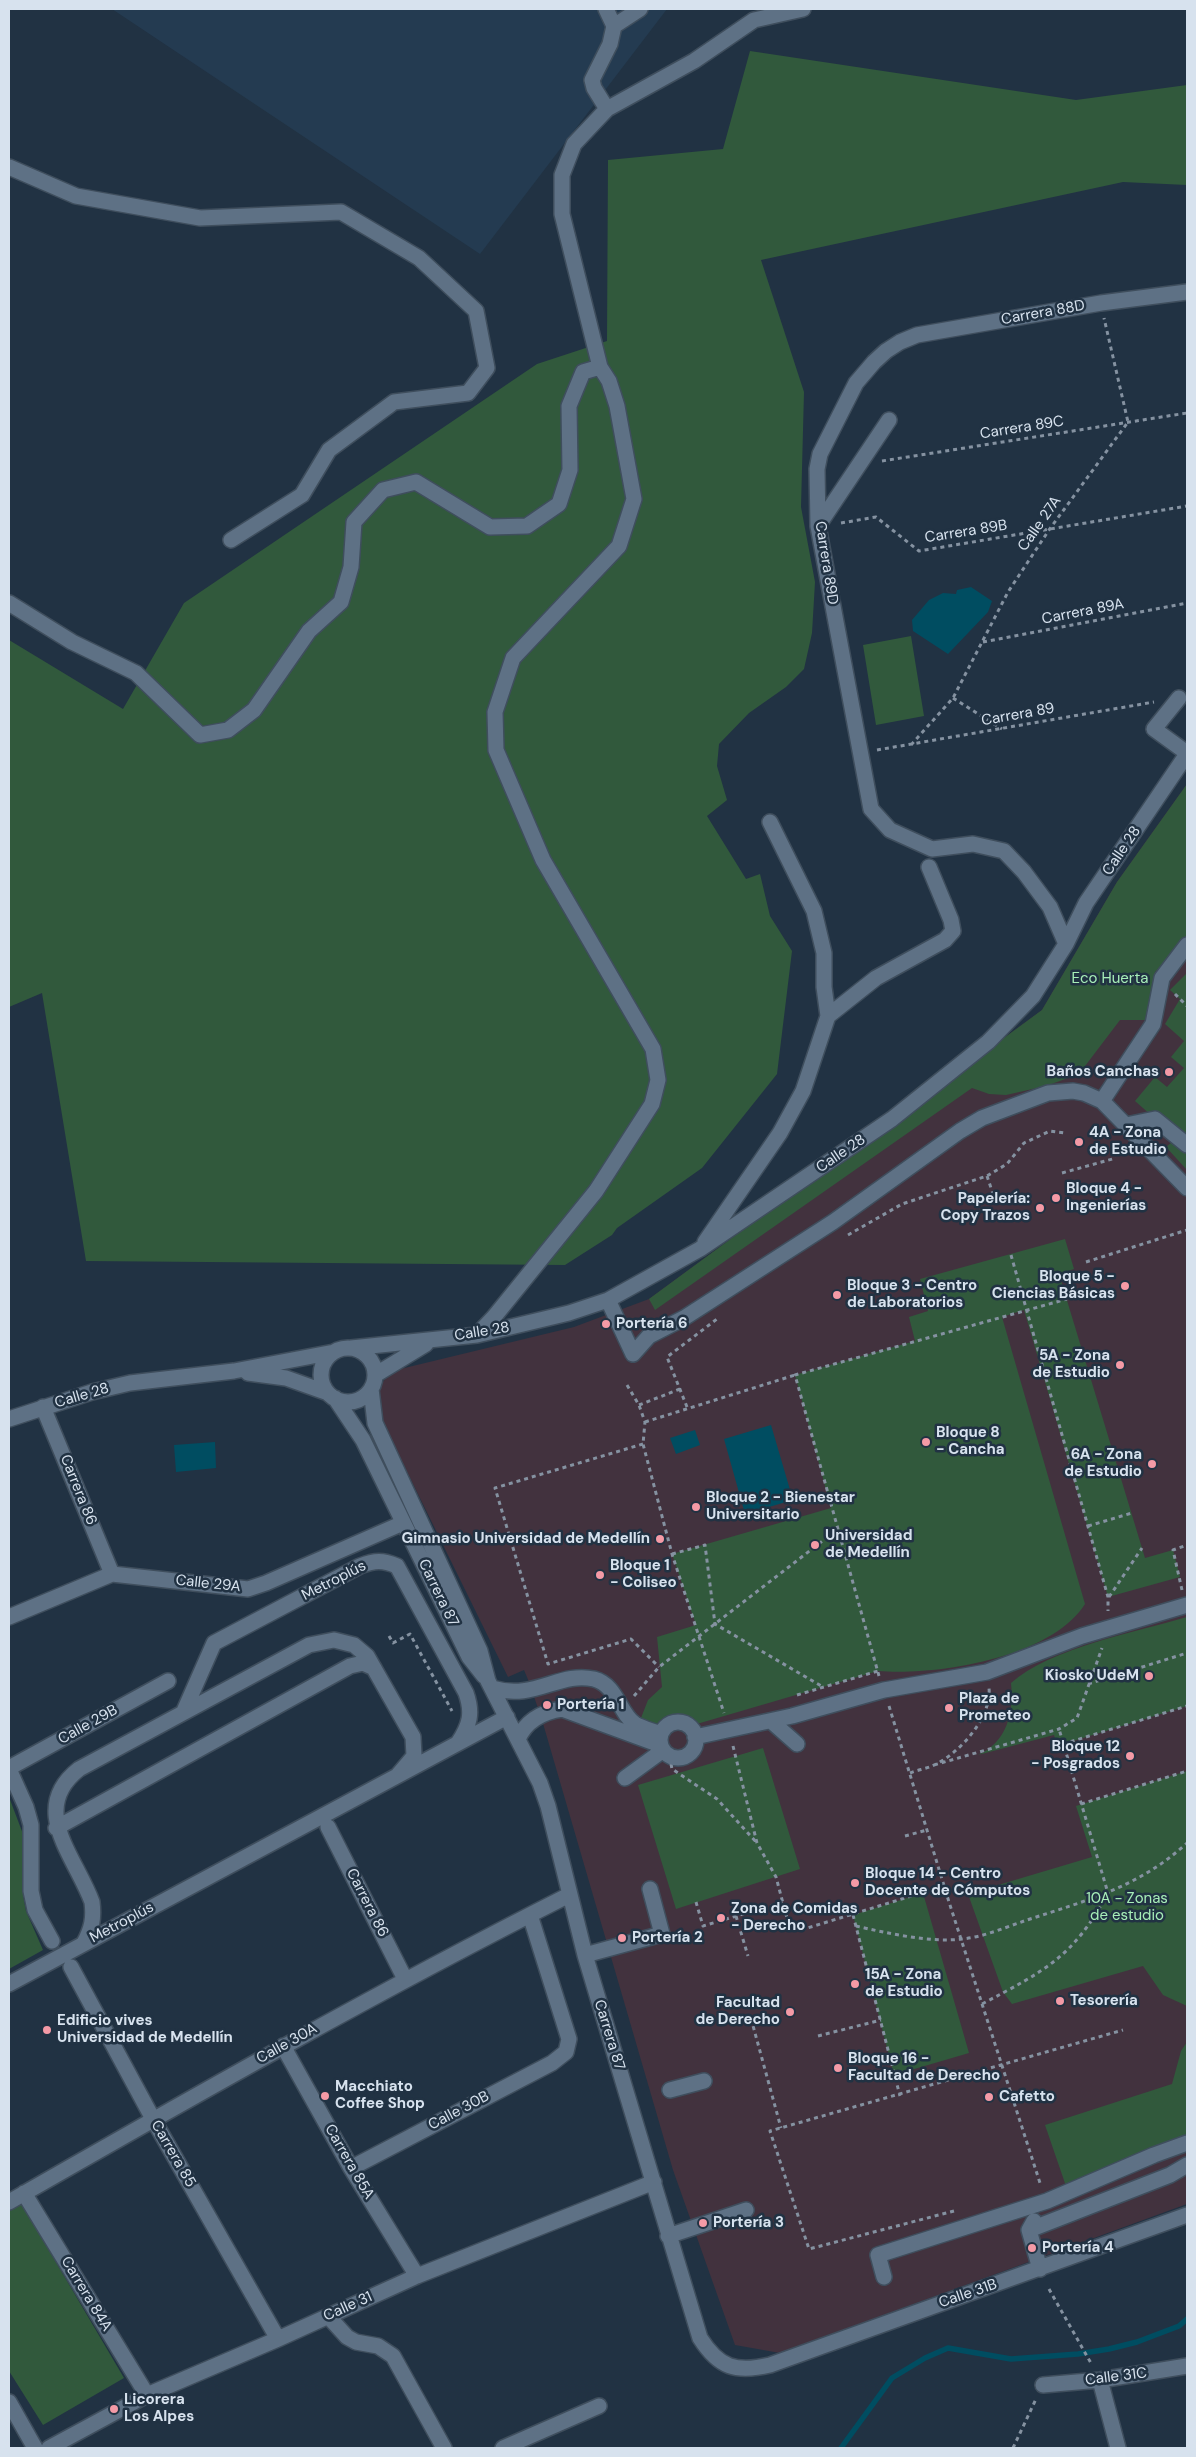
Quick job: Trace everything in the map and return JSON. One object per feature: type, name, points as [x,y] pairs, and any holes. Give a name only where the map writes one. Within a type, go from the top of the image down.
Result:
[{"type":"street","points":[[606,9],[614,26],[610,44],[592,80],[594,88],[607,109]]},
{"type":"street","points":[[614,26],[640,9]]},
{"type":"street","points":[[478,1335],[596,1191],[652,1104],[658,1080],[652,1050],[543,860],[496,750],[495,712],[514,658],[619,546],[634,499],[629,462],[617,406],[609,381],[600,367],[562,214],[562,175],[574,144],[607,109],[694,61],[754,20],[803,9]]},
{"type":"street","points":[[9,168],[76,196],[200,218],[341,212],[419,258],[476,311],[487,368],[468,393],[394,402],[329,450],[302,495],[231,540]]},
{"type":"street","name":"Carrera 88D","points":[[900,342],[917,335],[1101,303],[1187,292]]},
{"type":"street","name":"Carrera 89D","points":[[900,342],[874,362],[856,383],[820,454],[817,469],[818,526],[871,809],[890,830],[932,849],[973,844],[1004,851],[1024,872],[1050,907],[1066,944]]},
{"type":"street","points":[[9,603],[72,642],[136,673],[200,736],[228,730],[254,710],[310,631],[342,602],[351,567],[354,522],[383,490],[416,482],[490,527],[527,526],[559,504],[570,470],[569,406],[583,372],[600,367]]},
{"type":"street","points":[[818,526],[889,420]]},
{"type":"street","points":[[1179,698],[1154,729],[1187,753]]},
{"type":"street","name":"Calle 28","points":[[351,1348],[478,1335],[569,1314],[608,1300],[700,1249],[892,1119],[988,1042],[1033,996],[1066,944],[1086,904],[1187,753]]},
{"type":"street","points":[[700,1249],[780,1133],[803,1091],[828,1016],[824,987],[824,953],[814,911],[770,822]]},
{"type":"street","points":[[828,1016],[876,978],[945,940],[952,931],[951,920],[929,867]]},
{"type":"street","points":[[1102,1102],[1153,1024],[1162,978],[1187,945]]},
{"type":"street","points":[[608,1300],[633,1354],[649,1336],[684,1318],[834,1222],[960,1131],[982,1118],[1033,1097],[1048,1093],[1073,1091],[1084,1093],[1102,1102],[1187,1188]]},
{"type":"street","points":[[1126,1125],[1155,1119],[1187,1146]]},
{"type":"street","points":[[234,1371],[286,1378],[351,1402],[359,1400],[373,1382],[408,1353],[439,1339]]},
{"type":"street","points":[[331,1396],[321,1379],[328,1357],[334,1352],[351,1348],[365,1354],[374,1367],[373,1382]]},
{"type":"street","name":"Calle 28","points":[[9,1419],[92,1392],[130,1383],[234,1371],[334,1352]]},
{"type":"street","name":"Carrera 87","points":[[373,1382],[375,1423],[480,1651],[490,1684],[540,1783],[548,1806],[585,1955],[700,2338],[709,2352],[721,2363],[735,2368],[747,2368]]},
{"type":"street","name":"Carrera 87","points":[[331,1396],[363,1440],[469,1657],[490,1684]]},
{"type":"street","name":"Carrera 86","points":[[43,1407],[112,1574]]},
{"type":"street","name":"Calle 29A","points":[[9,1617],[112,1574],[248,1589],[266,1583],[403,1523]]},
{"type":"street","name":"Metroplús","points":[[184,1711],[214,1643],[360,1566],[373,1561],[386,1561],[397,1566],[466,1692],[471,1716],[468,1728],[457,1744]]},
{"type":"street","points":[[696,1737],[771,1721],[884,1690],[986,1672],[1106,1634],[1185,1600]]},
{"type":"street","name":"Metroplús","points":[[84,1942],[92,1927],[94,1915],[92,1902],[56,1828],[55,1808],[59,1791],[66,1779],[79,1769],[309,1644],[324,1640],[334,1640],[354,1645],[367,1656],[413,1737],[415,1746],[414,1756],[397,1776]]},
{"type":"street","points":[[56,1828],[350,1666],[363,1663],[374,1668]]},
{"type":"street","points":[[490,1684],[524,1692],[574,1678],[593,1679],[606,1686],[636,1724],[663,1748],[673,1758],[685,1757],[694,1749],[696,1737],[690,1726],[679,1722],[668,1725],[663,1748],[625,1778]]},
{"type":"street","name":"Calle 29B","points":[[9,1769],[168,1681]]},
{"type":"street","points":[[518,1740],[527,1724],[535,1718],[548,1711],[562,1709],[663,1748]]},
{"type":"street","name":"Metroplús","points":[[9,1984],[84,1942],[507,1717]]},
{"type":"street","points":[[771,1721],[798,1744]]},
{"type":"street","points":[[9,1769],[26,1807],[31,1824],[31,1892],[35,1910],[52,1941]]},
{"type":"street","name":"Carrera 86","points":[[328,1827],[405,1979]]},
{"type":"street","points":[[585,1955],[662,1934],[650,1889]]},
{"type":"street","name":"Calle 30A","points":[[9,2202],[153,2119],[405,1979],[569,1895]]},
{"type":"street","name":"Calle 30B","points":[[351,2168],[552,2063],[566,2052],[570,2039],[530,1914]]},
{"type":"street","name":"Carrera 85","points":[[71,1967],[153,2119],[278,2339]]},
{"type":"street","name":"Carrera 85A","points":[[283,2046],[351,2168],[417,2276]]},
{"type":"street","points":[[670,2090],[704,2080]]},
{"type":"street","points":[[884,2277],[878,2255],[1047,2201],[1187,2143]]},
{"type":"street","points":[[1029,2230],[1170,2175],[1187,2165]]},
{"type":"street","name":"Calle 31","points":[[49,2448],[147,2395],[278,2339],[417,2276],[654,2182]]},
{"type":"street","name":"Carrera 84A","points":[[24,2193],[147,2395]]},
{"type":"street","points":[[1040,2269],[1029,2230],[1047,2201]]},
{"type":"street","points":[[668,2236],[746,2210]]},
{"type":"street","name":"Calle 31B","points":[[747,2368],[770,2365],[1187,2215]]},
{"type":"street","points":[[328,2316],[335,2326],[356,2342],[378,2346],[393,2356],[444,2448]]},
{"type":"street","name":"Calle 31C","points":[[1043,2385],[1100,2380],[1187,2366]]},
{"type":"street","points":[[1100,2380],[1118,2448]]},
{"type":"street","points":[[9,2402],[35,2448]]},
{"type":"street","points":[[503,2448],[599,2406]]},
{"type":"path","points":[[1101,303],[1128,422]]},
{"type":"path","name":"Carrera 89C","points":[[859,465],[1187,413]]},
{"type":"path","name":"Calle 27A","points":[[911,745],[953,698],[1008,592],[1049,530],[1128,422]]},
{"type":"path","name":"Carrera 89B","points":[[818,526],[876,517],[919,551],[1187,506]]},
{"type":"path","name":"Carrera 89A","points":[[983,642],[1187,603]]},
{"type":"path","points":[[953,698],[1003,730]]},
{"type":"path","name":"Carrera 89","points":[[860,752],[1003,730],[1179,698]]},
{"type":"path","points":[[1170,990],[1187,1006]]},
{"type":"path","points":[[841,1238],[902,1204],[986,1176],[1007,1164],[1024,1143],[1050,1131],[1065,1133]]},
{"type":"path","points":[[1062,1174],[1116,1158]]},
{"type":"path","points":[[986,1176],[992,1194]]},
{"type":"path","points":[[1086,1262],[1187,1230]]},
{"type":"path","points":[[910,1773],[1059,1729],[1077,1718],[1106,1634],[1108,1597],[1010,1255]]},
{"type":"path","points":[[645,1422],[687,1407],[795,1375],[1066,1299]]},
{"type":"path","points":[[687,1407],[667,1357],[722,1315]]},
{"type":"path","points":[[715,1624],[823,1687],[878,1671],[795,1375]]},
{"type":"path","points":[[627,1386],[639,1405],[645,1422],[643,1444],[672,1554],[729,1729],[757,1843]]},
{"type":"path","points":[[639,1405],[680,1389]]},
{"type":"path","points":[[643,1444],[495,1488],[548,1664],[631,1639],[659,1667]]},
{"type":"path","points":[[1088,1526],[1132,1513]]},
{"type":"path","points":[[623,1708],[659,1667],[838,1529]]},
{"type":"path","points":[[672,1554],[705,1544],[715,1624]]},
{"type":"path","points":[[1185,1600],[1173,1550],[1187,1545]]},
{"type":"path","points":[[1108,1597],[1142,1548]]},
{"type":"path","points":[[389,1636],[393,1643],[411,1633],[447,1703]]},
{"type":"path","points":[[1088,1684],[1187,1653]]},
{"type":"path","points":[[934,1765],[968,1738],[977,1728],[983,1715],[989,1691],[986,1672]]},
{"type":"path","points":[[884,1690],[944,1886],[1047,2201]]},
{"type":"path","points":[[1063,1744],[1187,1706]]},
{"type":"path","points":[[982,2004],[1034,1976],[1066,1952],[1088,1928],[1108,1893],[1059,1729]]},
{"type":"path","points":[[663,1748],[672,1769],[717,1799],[757,1843],[776,1877],[788,1922]]},
{"type":"path","points":[[1081,1804],[1187,1771]]},
{"type":"path","points":[[1072,1774],[1079,1772]]},
{"type":"path","points":[[905,1836],[927,1830]]},
{"type":"path","points":[[856,1926],[913,1936],[961,1939],[1108,1893],[1142,1878],[1168,1861],[1187,1843]]},
{"type":"path","points":[[801,1930],[944,1886]]},
{"type":"path","points":[[696,1902],[703,1926],[783,1902]]},
{"type":"path","points":[[853,1915],[900,2096]]},
{"type":"path","points":[[736,1916],[748,1956]]},
{"type":"path","points":[[771,2017],[752,2022],[781,2128]]},
{"type":"path","points":[[818,2036],[881,2020]]},
{"type":"path","points":[[963,2208],[809,2250],[770,2131],[900,2096],[1123,2030]]},
{"type":"path","points":[[1034,2188],[1042,2186]]},
{"type":"path","points":[[1049,2290],[1089,2361]]},
{"type":"path","points":[[1013,2448],[1043,2385]]},
{"type":"shaded area","points":[[112,9],[667,9],[480,254]]},
{"type":"shaded area","points":[[971,587],[992,601],[988,612],[948,654],[913,631],[912,620],[929,600],[943,593],[956,594],[957,590]]},
{"type":"shaded area","name":"Universidad de Medellín","points":[[1187,784],[1187,2204],[780,2353],[735,2345],[673,2170],[542,1720],[529,1682],[524,1670],[508,1677],[382,1421],[376,1390],[392,1371],[574,1327],[649,1299],[1042,1010],[1117,882]]},
{"type":"shaded area","points":[[771,1425],[793,1500],[745,1514],[724,1439]]},
{"type":"shaded area","points":[[695,1430],[700,1445],[676,1454],[670,1438]]},
{"type":"shaded area","points":[[215,1442],[216,1468],[176,1472],[174,1445]]},
{"type":"green space","points":[[750,51],[1076,100],[1187,85],[1187,185],[1123,182],[761,260],[804,392],[801,507],[815,582],[812,633],[804,669],[786,687],[749,713],[719,744],[717,766],[727,800],[707,816],[746,879],[760,874],[770,916],[792,951],[777,1074],[702,1168],[617,1228],[612,1235],[565,1265],[86,1261],[42,993],[9,1007],[9,640],[123,709],[184,603],[537,364],[607,341],[608,160],[723,149]]},
{"type":"green space","points":[[911,636],[924,716],[876,725],[863,645]]},
{"type":"green space","name":"Eco Huerta","points":[[1187,784],[1187,937],[1155,972],[1146,1020],[1120,1020],[1079,1074],[1046,1086],[1006,1095],[989,1094],[972,1088],[655,1310],[649,1299],[1042,1010],[1117,882]]},
{"type":"green space","points":[[1187,973],[1187,1170],[1166,1147],[1177,1138],[1135,1101],[1155,1077],[1167,1087],[1184,1068],[1171,1057],[1184,1041],[1165,1024],[1180,999],[1170,990]]},
{"type":"green space","points":[[1065,1239],[1074,1269],[1059,1274],[1145,1558],[1173,1550],[1180,1577],[1108,1597],[1024,1310],[1002,1317],[1085,1604],[1069,1623],[1046,1638],[1020,1650],[990,1660],[930,1670],[878,1671],[690,1726],[679,1721],[663,1728],[641,1718],[648,1700],[662,1687],[657,1637],[696,1625],[672,1554],[831,1508],[795,1375],[915,1341],[909,1317],[928,1311],[920,1279]]},
{"type":"green space","points":[[1187,1617],[1187,1706],[1057,1746],[1054,1735],[978,1755],[996,1742],[1002,1734],[1010,1716],[1011,1683],[1028,1671],[1048,1660],[1094,1642]]},
{"type":"green space","points":[[763,1748],[800,1869],[676,1909],[638,1785]]},
{"type":"green space","name":"10A - Zonas de estudio","points":[[1187,1771],[1187,2006],[1163,1995],[1143,1966],[1012,2004],[1003,1992],[968,1894],[1092,1857],[1076,1806]]},
{"type":"green space","points":[[9,1797],[23,1834],[23,1895],[26,1911],[43,1950],[9,1969]]},
{"type":"green space","points":[[923,1893],[969,2053],[894,2075],[853,1915]]},
{"type":"green space","points":[[1187,2042],[1187,2143],[1068,2192],[1045,2125],[1172,2084],[1181,2051]]},
{"type":"green space","points":[[20,2201],[124,2378],[43,2425],[9,2371],[9,2208]]},
{"type":"waterway","points":[[841,2448],[892,2378],[925,2358],[948,2348],[1011,2359],[1078,2354],[1137,2342],[1179,2326],[1187,2319]]},
{"type":"place","name":"Baños Canchas","points":[[1169,1072]]},
{"type":"place","name":"4A - Zona de Estudio","points":[[1079,1142]]},
{"type":"place","name":"Bloque 4 - Ingenierías","points":[[1056,1198]]},
{"type":"place","name":"Papelería: Copy Trazos","points":[[1040,1208]]},
{"type":"place","name":"Bloque 5 - Ciencias Básicas","points":[[1125,1286]]},
{"type":"place","name":"Bloque 3 - Centro de Laboratorios","points":[[837,1295]]},
{"type":"place","name":"Portería 6","points":[[606,1324]]},
{"type":"place","name":"5A - Zona de Estudio","points":[[1120,1365]]},
{"type":"place","name":"Bloque 8 - Cancha","points":[[926,1442]]},
{"type":"place","name":"6A - Zona de Estudio","points":[[1152,1464]]},
{"type":"place","name":"Bloque 2 - Bienestar Universitario","points":[[696,1507]]},
{"type":"place","name":"Gimnasio Universidad de Medellín","points":[[660,1539]]},
{"type":"place","name":"Universidad de Medellín","points":[[815,1545]]},
{"type":"place","name":"Bloque 1 - Coliseo","points":[[600,1575]]},
{"type":"place","name":"Kiosko UdeM","points":[[1149,1676]]},
{"type":"place","name":"Portería 1","points":[[547,1705]]},
{"type":"place","name":"Plaza de Prometeo","points":[[949,1708]]},
{"type":"place","name":"Bloque 12 - Posgrados","points":[[1130,1756]]},
{"type":"place","name":"Bloque 14 - Centro Docente de Cómputos","points":[[855,1883]]},
{"type":"place","name":"Zona de Comidas - Derecho","points":[[721,1918]]},
{"type":"place","name":"Portería 2","points":[[622,1938]]},
{"type":"place","name":"15A - Zona de Estudio","points":[[855,1984]]},
{"type":"place","name":"Tesorería","points":[[1060,2001]]},
{"type":"place","name":"Facultad de Derecho","points":[[790,2012]]},
{"type":"place","name":"Edificio vives Universidad de Medellín","points":[[47,2030]]},
{"type":"place","name":"Bloque 16 - Facultad de Derecho","points":[[838,2068]]},
{"type":"place","name":"Macchiato Coffee Shop","points":[[325,2096]]},
{"type":"place","name":"Cafetto","points":[[989,2097]]},
{"type":"place","name":"Portería 3","points":[[703,2223]]},
{"type":"place","name":"Portería 4","points":[[1032,2248]]},
{"type":"place","name":"Licorera Los Alpes","points":[[114,2409]]}]
